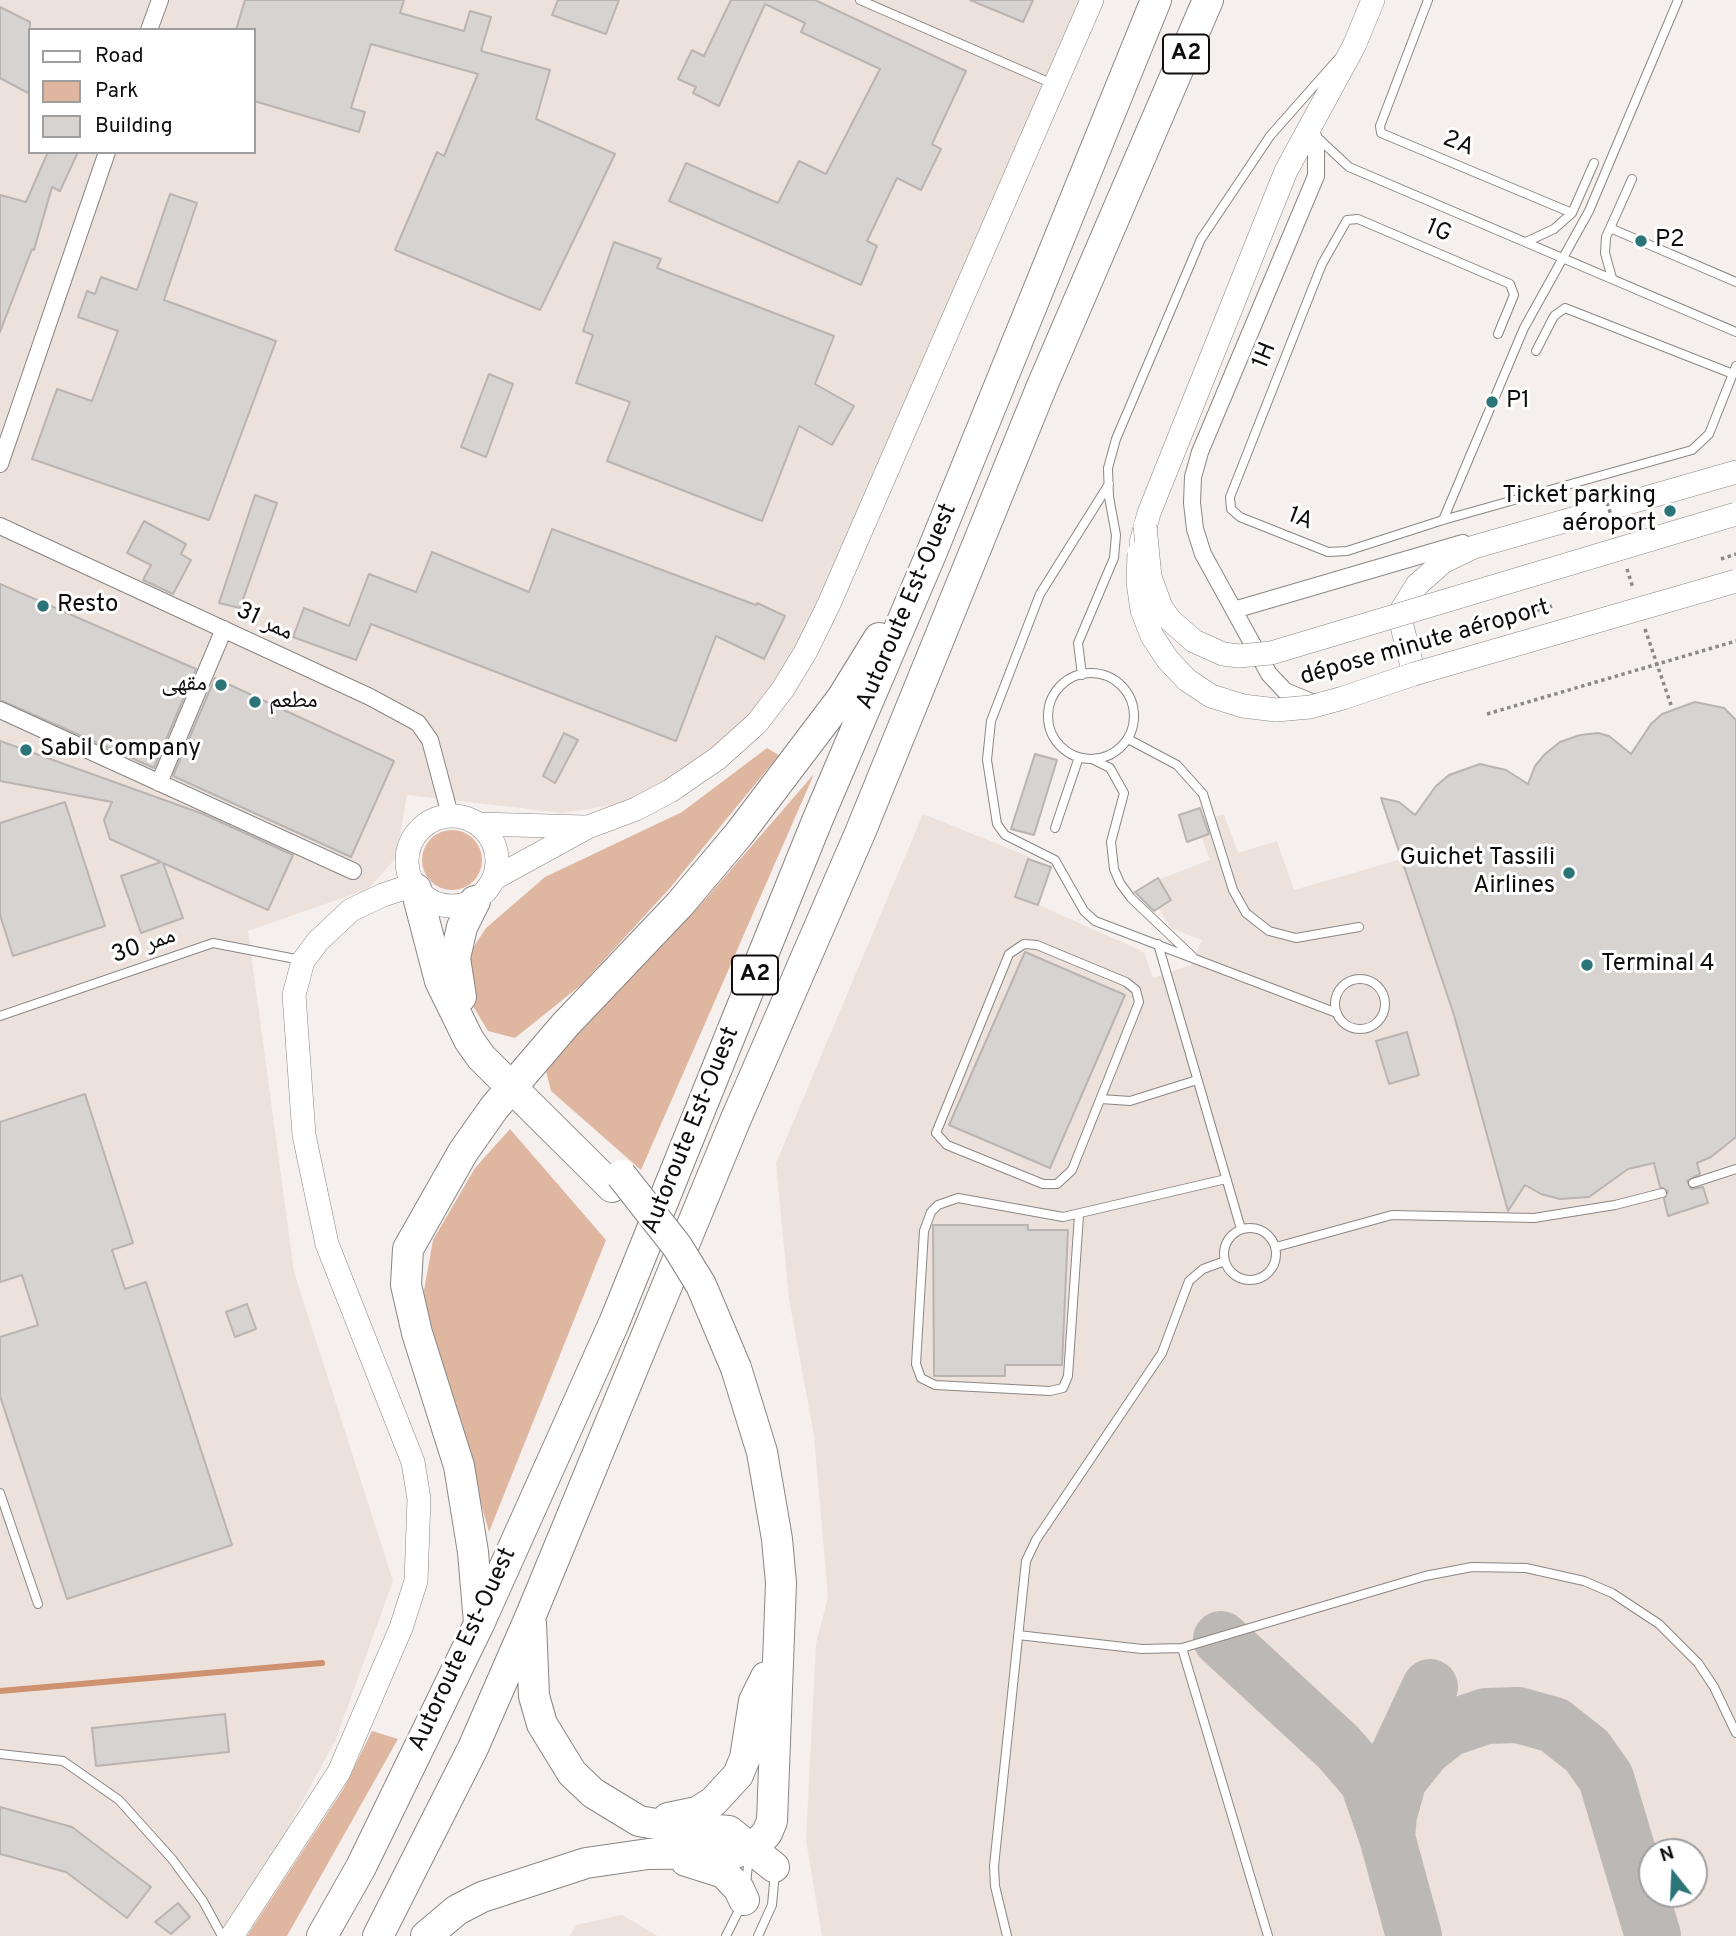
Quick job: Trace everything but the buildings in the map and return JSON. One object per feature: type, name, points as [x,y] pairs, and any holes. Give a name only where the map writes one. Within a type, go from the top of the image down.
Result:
[{"type":"highway","name":"Autoroute Est-Ouest","points":[[322,1936],[361,1867],[479,1624],[614,1323],[817,821],[931,554],[1156,0]]},
{"type":"highway","name":"Autoroute Est-Ouest","points":[[378,1936],[473,1748],[531,1615],[730,1133],[860,833],[1042,386],[1208,0]]},
{"type":"highway","points":[[479,1624],[473,1552],[459,1466],[417,1333],[405,1285],[408,1249],[429,1207],[463,1152],[515,1082],[680,904],[739,834],[842,698],[931,554]]},
{"type":"highway","points":[[415,887],[448,1002],[481,1057],[515,1082]]},
{"type":"highway","points":[[475,901],[457,942],[456,978],[478,1034],[515,1082],[616,1181],[651,1209],[701,1285],[767,1474],[781,1583],[769,1846]]},
{"type":"highway","points":[[729,1370],[763,1519],[769,1578],[766,1678],[769,1846]]},
{"type":"highway","points":[[531,1615],[534,1696],[542,1724],[572,1773],[616,1809],[652,1824],[725,1830],[769,1846]]},
{"type":"highway","points":[[616,1809],[661,1819],[680,1818],[713,1802],[738,1775],[745,1758],[755,1698],[766,1678]]},
{"type":"highway","points":[[426,1936],[457,1910],[482,1897],[586,1863],[648,1854],[734,1853],[769,1846]]},
{"type":"highway","points":[[648,1854],[695,1863],[724,1873],[739,1889],[744,1900]]},
{"type":"main road","points":[[495,878],[588,827],[636,809],[670,791],[718,758],[757,723],[783,689],[806,651],[829,604],[1091,0]]},
{"type":"main road","name":"dépose minute aéroport","points":[[1373,0],[1354,46],[1286,171],[1144,526],[1139,553],[1139,596],[1153,636],[1177,671],[1210,696],[1260,709],[1293,709],[1343,698],[1415,674],[1736,581]]},
{"type":"main road","points":[[1415,674],[1399,614],[1417,585],[1443,562],[1458,554],[1736,472]]},
{"type":"main road","name":"dépose minute aéroport","points":[[1144,526],[1150,577],[1161,607],[1187,637],[1223,654],[1239,656],[1271,653],[1736,514]]},
{"type":"main road","points":[[479,824],[496,848],[498,863],[495,878],[475,901],[450,906],[437,904],[415,887],[407,859],[415,834],[425,824],[450,816],[465,817],[479,824],[588,827]]},
{"type":"main road","points":[[232,1936],[339,1772],[401,1628],[416,1581],[419,1499],[412,1462],[327,1244],[304,1135],[294,995],[303,961],[318,941],[351,910],[383,895],[415,887]]},
{"type":"street","points":[[150,28],[160,0]]},
{"type":"street","points":[[1310,129],[1318,160],[1316,176],[1200,452],[1194,477],[1195,530],[1203,554],[1276,683],[1305,701],[1327,703],[1736,581]]},
{"type":"street","points":[[0,464],[106,154]]},
{"type":"street","points":[[1234,610],[1736,465]]},
{"type":"street","name":"ممر 31","points":[[0,526],[370,697],[418,723],[429,740],[450,816]]},
{"type":"street","points":[[159,783],[224,629]]},
{"type":"street","points":[[0,710],[353,871]]},
{"type":"lane","points":[[860,0],[1056,85]]},
{"type":"lane","name":"2A","points":[[1428,0],[1380,126],[1384,136],[1572,213]]},
{"type":"lane","points":[[1443,520],[1524,328],[1589,211],[1678,0]]},
{"type":"lane","points":[[1082,675],[1078,643],[1114,558],[1116,535],[1108,468],[1116,439],[1201,239],[1233,186],[1270,136],[1331,65],[1354,46]]},
{"type":"lane","points":[[1310,129],[1326,149],[1349,167],[1736,332]]},
{"type":"lane","points":[[1526,242],[1554,229],[1572,213],[1594,163]]},
{"type":"lane","points":[[1612,278],[1605,253],[1610,228],[1632,178]]},
{"type":"lane","name":"1G","points":[[1322,264],[1343,224],[1358,219],[1510,284],[1514,295],[1498,334]]},
{"type":"lane","points":[[1610,228],[1736,282]]},
{"type":"lane","name":"1H","points":[[1244,462],[1322,264]]},
{"type":"lane","points":[[1443,520],[1692,450],[1709,434],[1734,370],[1565,308],[1556,312],[1536,351]]},
{"type":"lane","name":"1A","points":[[1244,462],[1229,503],[1240,517],[1335,553],[1443,520]]},
{"type":"lane","points":[[1108,484],[1040,594],[991,721],[987,760],[995,817],[1000,830],[1055,860],[1089,916],[1337,1013],[1347,1026],[1364,1029],[1380,1021],[1384,1013],[1384,996],[1373,982],[1365,979],[1348,982],[1336,995],[1337,1013]]},
{"type":"lane","points":[[1090,759],[1111,754],[1128,739],[1135,718],[1133,707],[1123,687],[1104,675],[1082,675],[1062,685],[1050,704],[1049,715],[1054,737],[1069,753],[1110,768],[1124,793],[1111,842],[1114,869],[1120,883],[1131,898],[1194,958]]},
{"type":"lane","points":[[1128,739],[1177,765],[1195,783],[1208,805],[1238,901],[1251,918],[1269,930],[1296,938],[1359,927]]},
{"type":"lane","points":[[1055,828],[1079,757]]},
{"type":"lane","name":"ممر 30","points":[[0,1016],[213,943],[303,961]]},
{"type":"lane","points":[[1158,944],[1241,1229]]},
{"type":"lane","points":[[1037,945],[1126,982],[1136,990],[1138,1008],[1101,1099],[1072,1170],[1057,1184],[1043,1184],[947,1145],[938,1138],[936,1127],[1009,954],[1018,946],[1037,945]]},
{"type":"lane","points":[[1101,1099],[1130,1101],[1197,1080]]},
{"type":"lane","points":[[1693,1183],[1736,1169]]},
{"type":"lane","points":[[1079,1214],[1068,1376],[1063,1388],[1050,1391],[935,1385],[921,1378],[916,1363],[923,1244],[926,1221],[939,1205],[958,1198],[1046,1217],[1079,1214],[1226,1179]]},
{"type":"lane","points":[[1276,1247],[1392,1215],[1534,1218],[1615,1205],[1662,1193]]},
{"type":"lane","points":[[1241,1229],[1259,1229],[1272,1239],[1276,1247],[1275,1265],[1262,1278],[1253,1280],[1235,1276],[1225,1261],[1227,1242],[1241,1229]]},
{"type":"lane","points":[[1007,1936],[995,1886],[994,1866],[1024,1573],[1036,1540],[1161,1353],[1189,1281],[1203,1269],[1225,1261]]},
{"type":"lane","points":[[0,1493],[38,1604]]},
{"type":"lane","points":[[1018,1636],[1142,1649],[1182,1648],[1425,1576],[1472,1567],[1526,1568],[1584,1581],[1612,1593],[1659,1624],[1698,1663],[1714,1687],[1736,1733]]},
{"type":"lane","points":[[1182,1648],[1268,1936]]},
{"type":"lane","points":[[0,1754],[63,1761],[119,1800],[172,1859],[203,1901],[222,1936]]},
{"type":"lane","points":[[726,1936],[769,1846]]},
{"type":"lane","points":[[758,1936],[772,1905],[769,1846]]},
{"type":"path","points":[[1721,558],[1736,554]]},
{"type":"path","points":[[1510,619],[1552,606]]},
{"type":"path","points":[[1487,714],[1736,640]]},
{"type":"shaded area","points":[[0,0],[1094,0],[949,299],[815,620],[754,714],[691,766],[631,802],[562,813],[407,795],[396,858],[368,889],[248,931],[294,1272],[393,1581],[336,1739],[248,1902],[222,1936],[0,1936]]},
{"type":"shaded area","points":[[1695,702],[1724,708],[1736,720],[1736,1936],[822,1936],[806,1840],[816,1644],[828,1597],[814,1436],[789,1299],[776,1163],[923,814],[1030,857],[1014,894],[1144,952],[1153,978],[1191,965],[1202,940],[1171,928],[1144,885],[1210,860],[1202,838],[1208,835],[1203,821],[1224,814],[1238,853],[1277,841],[1294,890],[1402,859],[1381,798],[1399,802],[1415,817],[1421,813],[1436,786],[1449,775],[1480,764],[1506,770],[1528,784],[1535,766],[1560,742],[1580,735],[1598,733],[1609,736],[1631,754],[1651,724],[1662,714]]},
{"type":"shaded area","points":[[622,1915],[658,1936],[570,1936],[576,1925]]},
{"type":"green space","points":[[767,748],[779,755],[670,888],[581,985],[515,1038],[488,1031],[470,1001],[467,957],[486,928],[545,877],[682,812]]},
{"type":"green space","points":[[814,774],[641,1170],[551,1091],[545,1067],[703,902]]},
{"type":"green space","points":[[452,830],[469,835],[477,843],[482,860],[477,877],[469,885],[452,890],[435,885],[427,877],[422,860],[427,843],[435,835]]},
{"type":"green space","points":[[510,1129],[606,1240],[489,1532],[423,1296],[433,1240],[475,1168]]},
{"type":"green space","points":[[372,1731],[398,1739],[287,1936],[247,1936],[344,1788]]},
{"type":"waterway","points":[[0,1691],[322,1663]]},
{"type":"taxiway","points":[[1221,1639],[1338,1747],[1358,1770],[1368,1782],[1387,1837],[1387,1792],[1393,1766],[1430,1687]]},
{"type":"taxiway","points":[[1414,1936],[1387,1837],[1389,1815],[1399,1779],[1424,1748],[1448,1729],[1486,1716],[1518,1715],[1554,1725],[1587,1751],[1606,1778],[1653,1936]]},
{"type":"place","name":"P2","points":[[1641,241]]},
{"type":"place","name":"P1","points":[[1492,402]]},
{"type":"place","name":"Ticket parking aéroport","points":[[1670,511]]},
{"type":"place","name":"Resto","points":[[43,606]]},
{"type":"place","name":"مقهى","points":[[221,685]]},
{"type":"place","name":"مطعم","points":[[255,702]]},
{"type":"place","name":"Sabil Company","points":[[26,750]]},
{"type":"place","name":"Guichet Tassili Airlines","points":[[1569,873]]},
{"type":"place","name":"Terminal 4","points":[[1587,965]]}]
